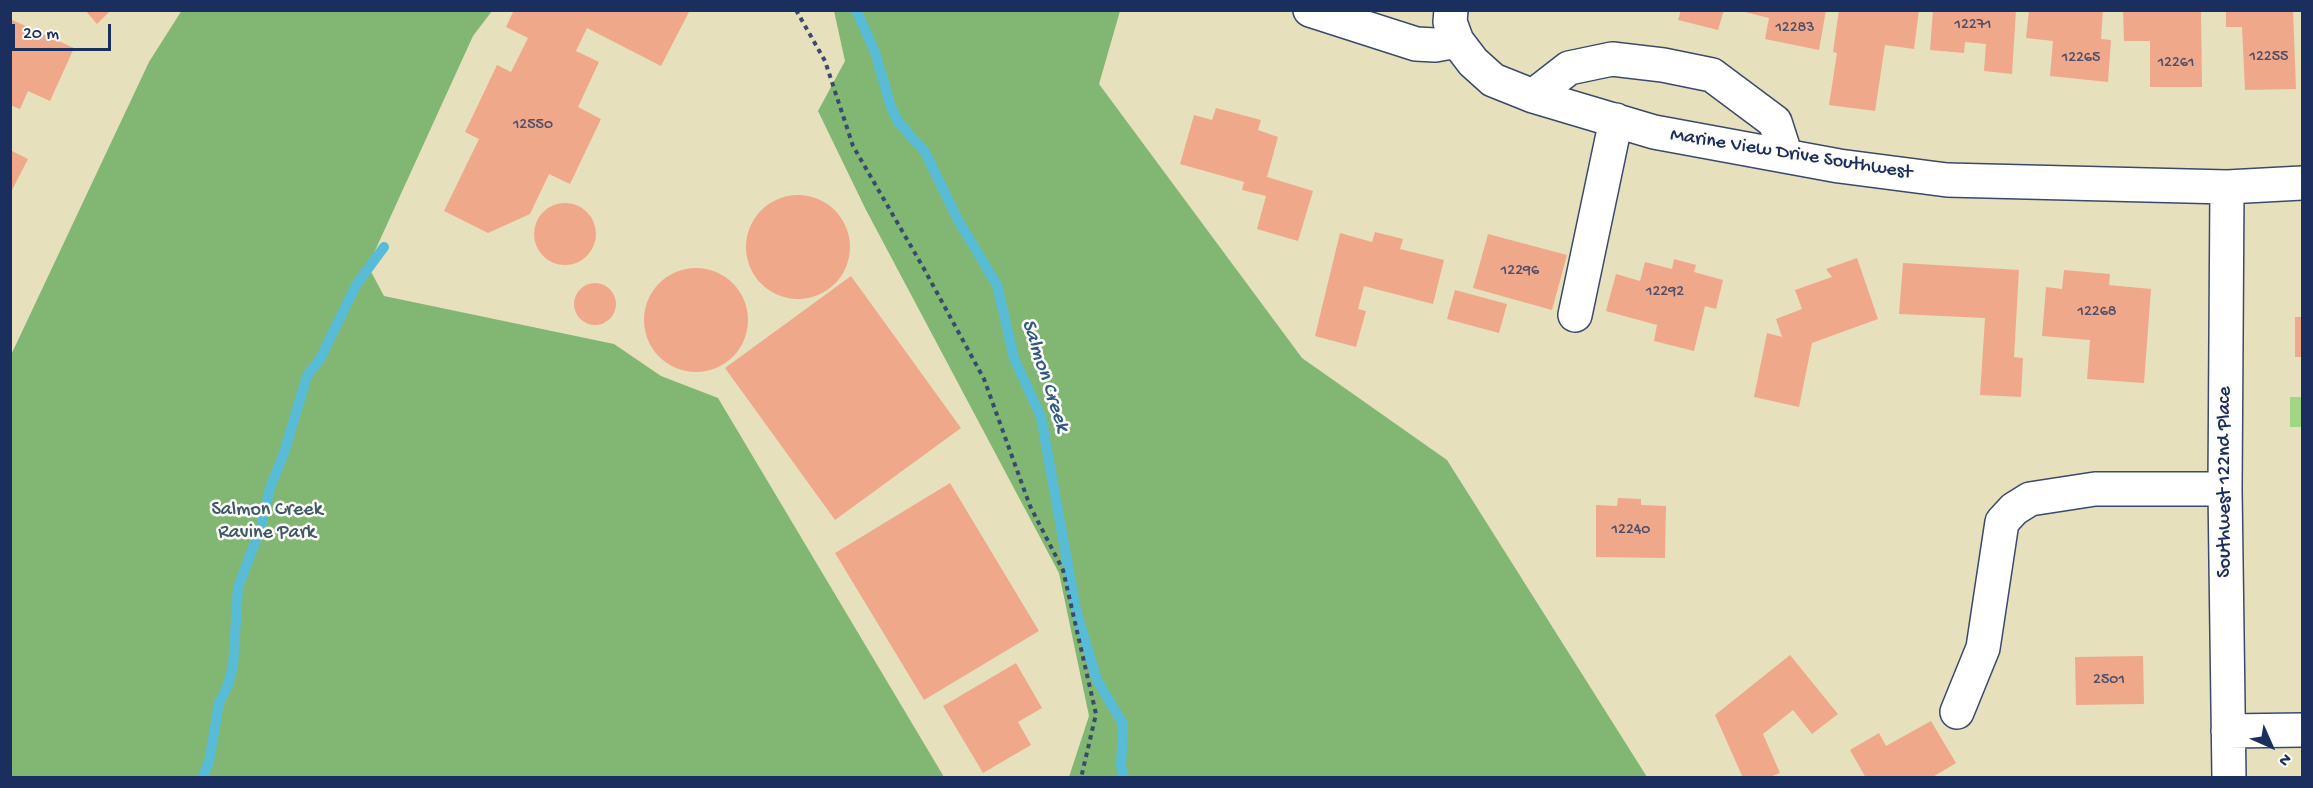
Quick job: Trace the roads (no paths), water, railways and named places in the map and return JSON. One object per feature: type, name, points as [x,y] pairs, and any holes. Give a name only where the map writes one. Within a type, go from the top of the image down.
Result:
[{"type":"street","name":"Marine View Drive Southwest","points":[[1310,10],[1416,44],[1435,45],[1454,26],[1473,62],[1493,80],[1533,96],[1654,132],[1786,156],[1947,180],[2227,187],[2302,183]]},
{"type":"street","points":[[1533,96],[1569,68],[1612,59],[1663,64],[1712,75],[1775,122],[1786,156]]},
{"type":"street","points":[[1575,315],[1616,120]]},
{"type":"street","name":"Southwest 122nd Place","points":[[2227,187],[2225,489],[2229,777]]},
{"type":"street","points":[[1957,712],[1983,648],[2002,522],[2014,509],[2030,500],[2095,489],[2225,489]]},
{"type":"street","points":[[2228,731],[2302,730]]},
{"type":"waterway","name":"Salmon Creek","points":[[856,10],[875,52],[891,107],[899,123],[925,152],[958,220],[997,285],[1014,358],[1041,417],[1076,610],[1097,680],[1123,724],[1121,766],[1124,778]]},
{"type":"waterway","points":[[202,778],[209,762],[219,703],[233,667],[238,587],[261,527],[270,488],[284,453],[307,376],[320,359],[356,285],[384,247]]},
{"type":"park label","name":"Salmon Creek Ravine Park","points":[[267,522]]}]
